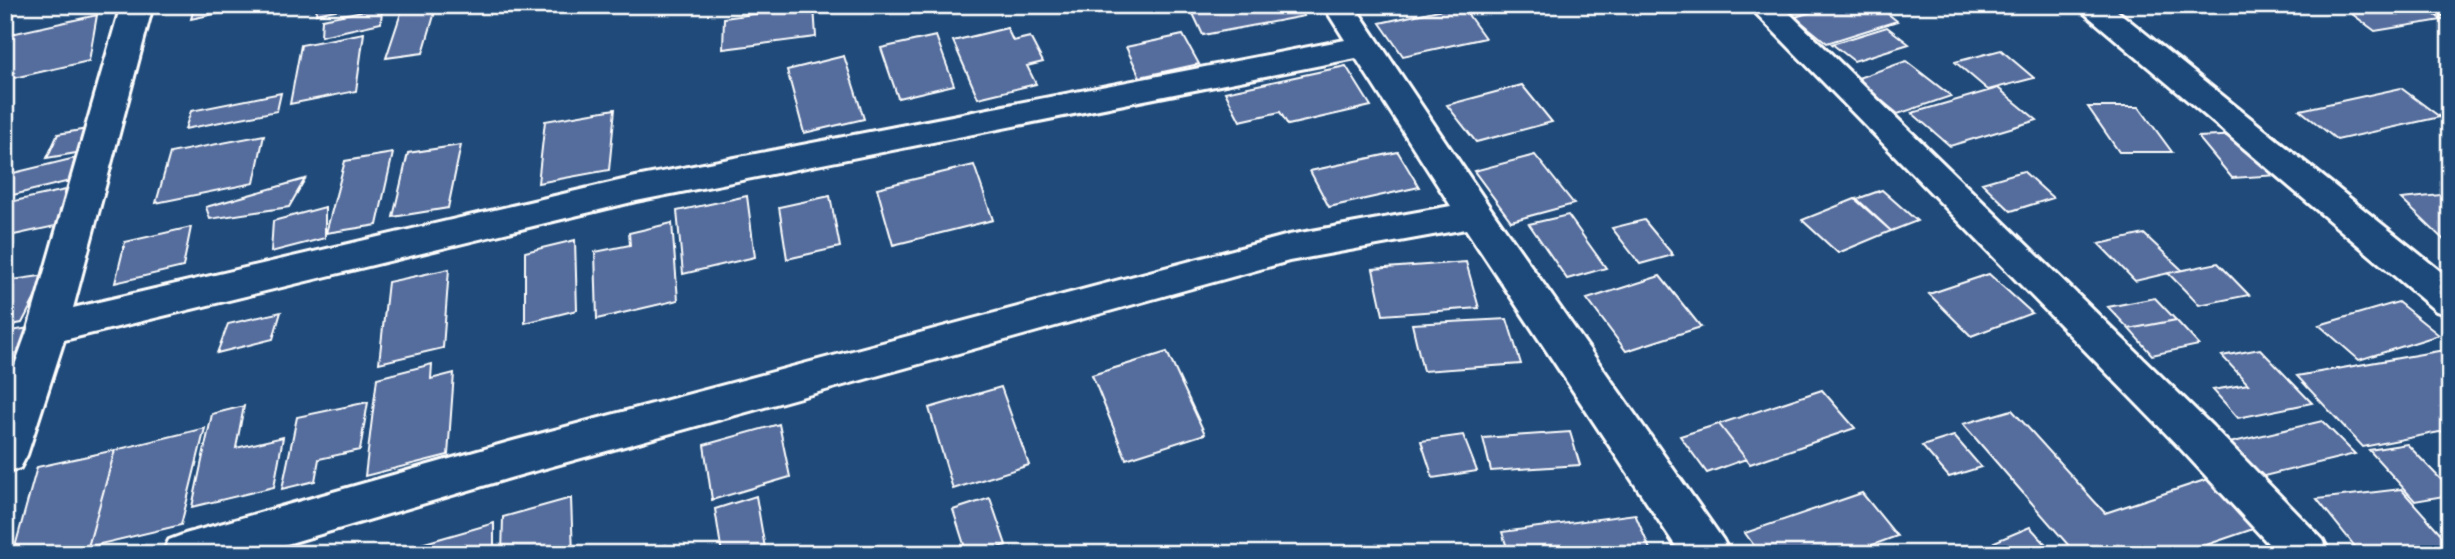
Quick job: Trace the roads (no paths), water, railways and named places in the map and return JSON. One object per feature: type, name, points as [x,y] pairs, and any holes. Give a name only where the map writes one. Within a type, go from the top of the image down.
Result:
[{"type":"street","points":[[5,455],[48,329],[137,5]]},
{"type":"street","points":[[1338,5],[1475,214],[1707,554]]},
{"type":"street","points":[[1763,5],[2197,438],[2307,554]]},
{"type":"street","points":[[2090,5],[2450,301]]},
{"type":"street","points":[[48,329],[636,189],[1364,46]]},
{"type":"street","points":[[185,554],[513,459],[1289,248],[1475,214]]}]
